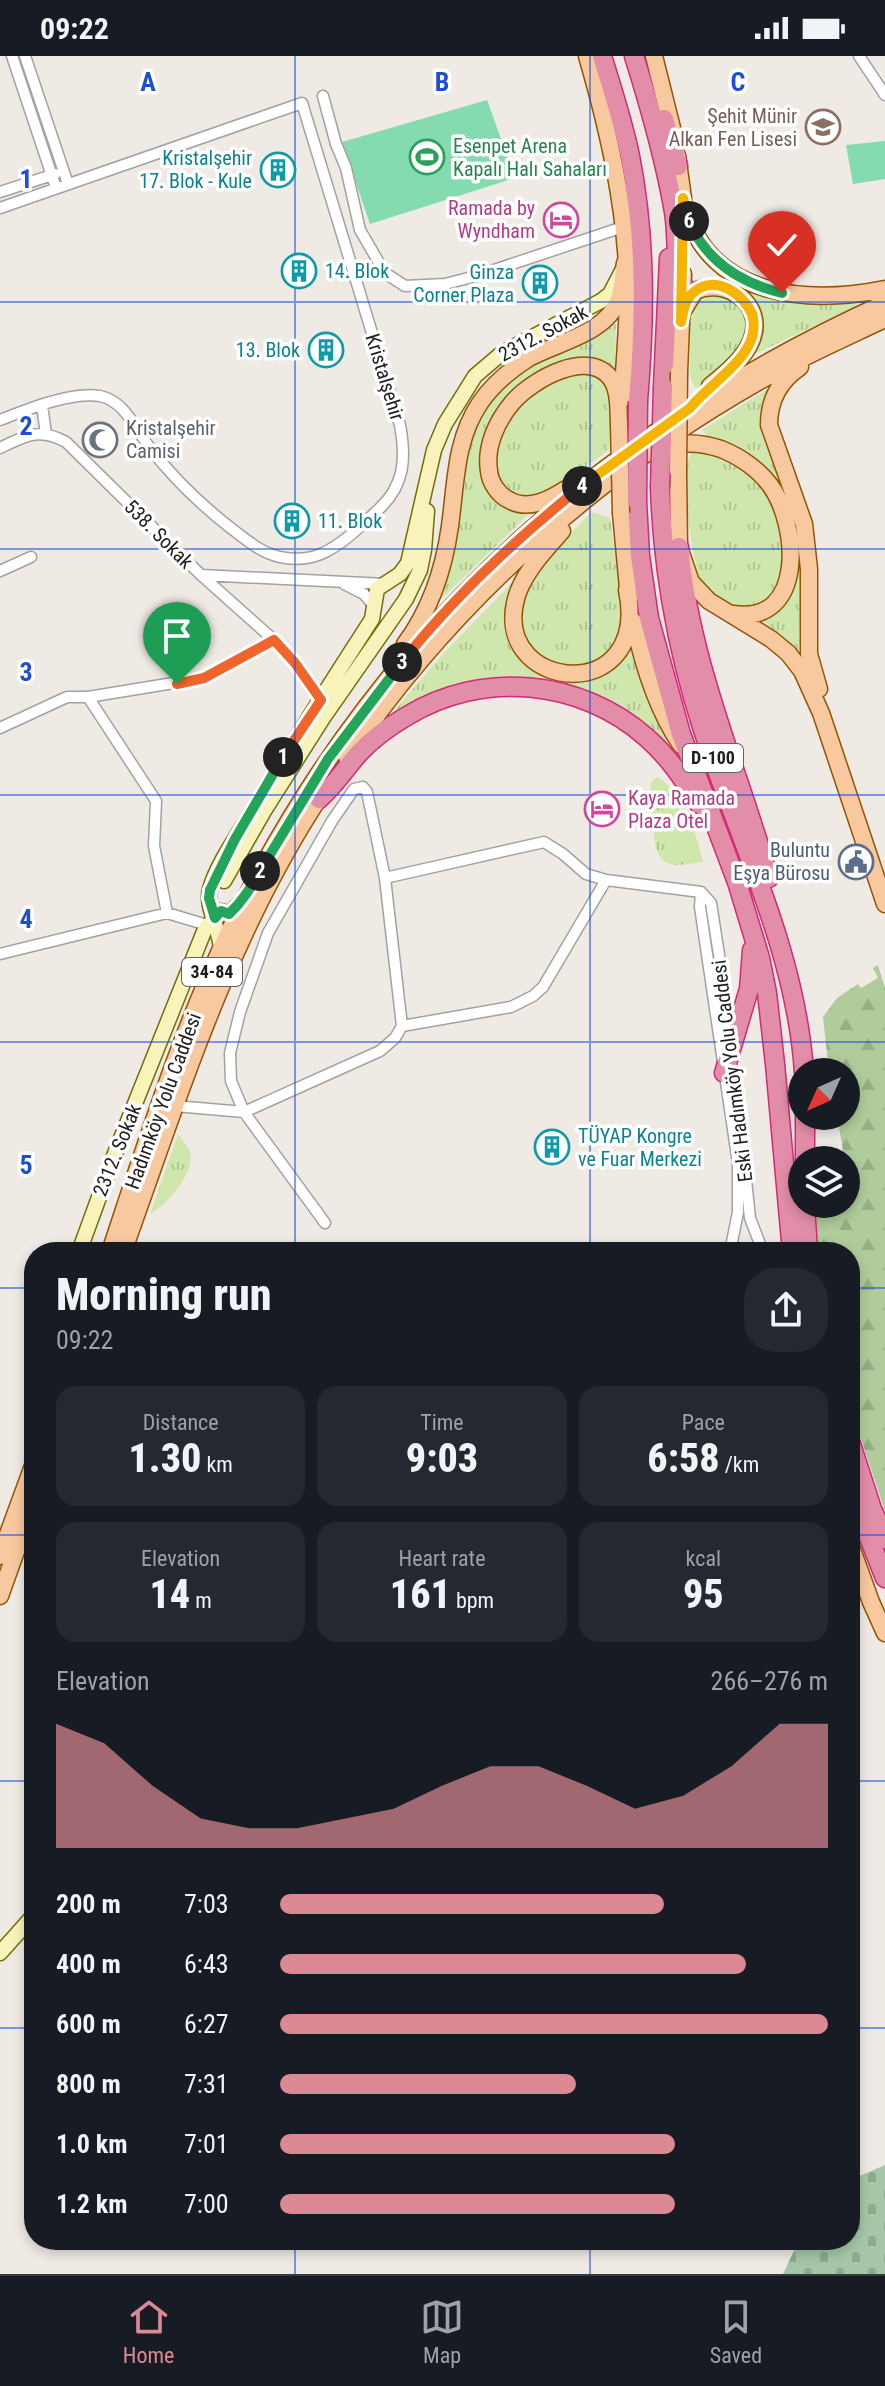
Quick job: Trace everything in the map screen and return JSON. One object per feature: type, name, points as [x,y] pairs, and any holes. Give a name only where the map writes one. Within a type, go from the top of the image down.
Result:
[{"type":"highway","name":"D-100","points":[[602,56],[630,154],[640,233],[644,302],[638,401],[637,501],[640,556],[649,618],[681,734],[722,839],[753,931],[767,993],[791,1242]]},
{"type":"highway","name":"D-100","points":[[634,56],[671,168],[660,487],[666,565],[682,653],[710,749],[769,913],[797,1021],[802,1058]]},
{"type":"highway","points":[[644,56],[671,168],[678,268],[683,285]]},
{"type":"highway","points":[[679,547],[682,582],[699,660],[757,836],[792,957],[797,1021]]},
{"type":"highway","points":[[319,799],[338,781],[362,750],[407,716],[475,689],[529,687],[572,695],[630,724],[667,757],[722,839]]},
{"type":"highway","points":[[724,1073],[749,989],[753,931]]},
{"type":"highway","points":[[806,1218],[807,1242]]},
{"type":"highway","points":[[860,1472],[885,1539]]},
{"type":"highway","points":[[860,1516],[885,1578]]},
{"type":"main road","points":[[587,56],[610,143],[623,227],[627,318],[619,424]]},
{"type":"main road","points":[[654,56],[667,104],[671,168],[689,222],[717,261],[742,280],[762,288],[801,296],[885,289]]},
{"type":"main road","points":[[683,198],[679,547],[691,582],[698,592],[771,639],[788,653],[802,671],[830,741],[885,904]]},
{"type":"main road","points":[[360,715],[368,696],[411,637],[429,603],[445,553],[461,445],[469,422],[489,390],[514,368],[589,330],[605,318],[619,299],[625,263]]},
{"type":"main road","points":[[681,322],[691,294],[713,286],[735,291],[750,308],[754,318],[753,338],[748,348],[690,408]]},
{"type":"main road","points":[[690,408],[773,358],[885,303]]},
{"type":"main road","points":[[647,455],[765,378],[885,319]]},
{"type":"main road","points":[[830,741],[809,654],[809,569],[804,524],[769,425],[769,411],[780,386],[792,373],[833,344]]},
{"type":"main road","points":[[594,494],[544,552],[518,592],[513,616],[520,645],[537,662],[555,672],[583,674],[599,668],[616,654],[628,636],[630,621],[621,513],[617,393],[609,376],[592,366],[561,370],[539,380],[513,402],[496,428],[488,454],[494,486],[510,501],[520,504],[544,501],[585,475],[605,469]]},
{"type":"main road","name":"34-84","points":[[605,469],[690,408]]},
{"type":"main road","points":[[647,455],[675,444],[712,446],[726,451],[761,474],[777,496],[791,543],[786,584],[776,604],[769,609],[750,615],[727,613]]},
{"type":"main road","name":"34-84","points":[[594,494],[647,455]]},
{"type":"main road","name":"Hadımköy Yolu Caddesi","points":[[113,1242],[174,1066],[221,952],[249,892],[305,794],[360,715],[433,626],[483,574],[556,507],[605,469]]},
{"type":"main road","name":"Hadımköy Yolu Caddesi","points":[[127,1242],[210,1013],[247,926],[319,799],[385,705],[439,640],[526,551],[594,494]]},
{"type":"main road","points":[[627,590],[652,687],[673,733],[691,759]]},
{"type":"main road","points":[[0,1556],[24,1490]]},
{"type":"main road","points":[[0,1596],[24,1529]]},
{"type":"main road","points":[[860,1566],[878,1607],[885,1633]]},
{"type":"street","points":[[12,56],[56,188]]},
{"type":"street","points":[[25,56],[68,184]]},
{"type":"street","points":[[859,56],[885,95]]},
{"type":"street","points":[[20,81],[32,76]]},
{"type":"street","points":[[323,96],[346,168],[360,230],[385,273],[405,286],[445,284],[476,276],[623,227]]},
{"type":"street","name":"Kristalşehir","points":[[0,208],[302,103],[400,425],[403,466],[390,497],[356,529],[321,554],[291,559],[265,552],[193,496],[162,463],[124,410],[114,402],[100,396],[70,397],[0,420]]},
{"type":"street","points":[[35,125],[47,121]]},
{"type":"street","points":[[0,192],[64,171]]},
{"type":"street","name":"2312. Sokak","points":[[221,952],[219,930],[209,898],[218,871],[266,786],[372,619],[377,589],[400,574],[408,563],[434,450],[465,389],[502,353],[610,294],[625,263]]},
{"type":"street","points":[[0,448],[29,435],[46,434],[42,405]]},
{"type":"street","name":"538. Sokak","points":[[46,434],[66,442],[201,575],[386,584]]},
{"type":"street","name":"2312. Sokak","points":[[83,1242],[109,1169],[214,918],[220,888],[323,718],[418,576],[424,550],[426,491]]},
{"type":"street","points":[[0,571],[31,557]]},
{"type":"street","points":[[201,575],[274,640],[321,700]]},
{"type":"street","points":[[342,583],[364,594],[386,614],[400,607],[401,591],[386,584]]},
{"type":"street","points":[[0,728],[67,697],[88,697],[204,678],[274,640]]},
{"type":"street","points":[[88,697],[156,801],[154,846],[167,913]]},
{"type":"street","points":[[175,1106],[244,1112],[380,1051],[395,1038],[402,1026],[385,878],[367,792],[363,787],[354,789],[332,821],[265,940],[240,1012],[230,1053],[231,1081],[244,1112],[325,1223]]},
{"type":"street","points":[[385,878],[544,842],[586,874],[606,880],[701,892]]},
{"type":"street","points":[[402,1026],[511,1007],[533,996],[543,987],[606,880]]},
{"type":"street","points":[[0,954],[167,913],[214,918],[229,914],[249,892]]},
{"type":"street","name":"Eski Hadımköy Yolu Caddesi","points":[[701,892],[700,907],[724,1073],[736,1124],[750,1218],[759,1242]]},
{"type":"street","name":"Eski Hadımköy Yolu Caddesi","points":[[701,892],[711,903],[726,1000],[739,1180],[738,1212],[732,1242]]},
{"type":"street","points":[[712,995],[726,1000]]},
{"type":"street","points":[[0,1953],[24,1926]]},
{"type":"green space","name":"Esenpet Arena Kapalı Halı Sahaları","points":[[487,100],[515,178],[370,224],[342,142]]},
{"type":"green space","points":[[885,141],[885,179],[853,184],[846,145]]},
{"type":"green space","points":[[742,287],[797,302],[859,300],[860,304],[753,355],[760,335],[761,319],[755,303]]},
{"type":"green space","points":[[730,296],[747,313],[749,333],[735,352],[698,388],[694,387],[690,376],[690,310],[695,301]]},
{"type":"green space","points":[[611,323],[616,324],[615,367],[610,369],[596,363],[515,392],[484,478],[532,511],[434,606],[470,435],[492,397],[529,367]]},
{"type":"green space","points":[[589,372],[605,385],[609,395],[609,450],[542,497],[522,500],[502,490],[492,458],[502,427],[523,399],[561,377]]},
{"type":"green space","points":[[766,390],[771,395],[802,553],[798,653],[756,621],[768,618],[784,604],[793,581],[781,493],[702,430]]},
{"type":"green space","points":[[693,449],[724,456],[745,466],[760,481],[775,509],[783,541],[784,572],[779,588],[764,605],[736,606],[717,598],[698,580],[685,484],[688,460]]},
{"type":"green space","points":[[592,512],[610,518],[624,619],[615,645],[594,665],[557,667],[530,650],[521,632],[521,601],[528,584],[561,542]]},
{"type":"green space","points":[[522,572],[509,608],[540,671],[612,664],[631,646],[643,686],[672,754],[541,682],[388,718],[442,655]]},
{"type":"green space","points":[[657,777],[682,803],[703,862],[674,865],[661,859],[654,837],[652,815],[652,781]]},
{"type":"green space","points":[[878,965],[885,988],[885,1511],[860,1436],[860,1242],[817,1242],[816,1218],[860,1218],[860,1146],[842,1146],[839,1130],[860,1130],[860,1058],[827,1058],[823,1017],[837,998],[858,984],[861,988],[878,978],[873,968]]},
{"type":"green space","points":[[178,1134],[189,1151],[190,1165],[176,1190],[150,1214]]},
{"type":"green space","points":[[885,2165],[885,2274],[783,2274],[794,2250],[860,2250],[860,2176]]},
{"type":"place","name":"Şehit Münir Alkan Fen Lisesi","points":[[823,127]]},
{"type":"place","name":"Esenpet Arena Kapalı Halı Sahaları","points":[[427,157]]},
{"type":"place","name":"Kristalşehir 17. Blok - Kule","points":[[278,170]]},
{"type":"place","name":"Ramada by Wyndham","points":[[561,220]]},
{"type":"place","name":"14. Blok","points":[[299,271]]},
{"type":"place","name":"Ginza Corner Plaza","points":[[540,283]]},
{"type":"place","name":"13. Blok","points":[[326,350]]},
{"type":"place","name":"Kristalşehir Camisi","points":[[100,440]]},
{"type":"place","name":"11. Blok","points":[[292,521]]},
{"type":"place","name":"Kaya Ramada Plaza Otel","points":[[602,809]]},
{"type":"place","name":"Buluntu Eşya Bürosu","points":[[856,862]]},
{"type":"place","name":"TÜYAP Kongre ve Fuar Merkezi","points":[[552,1147]]},
{"type":"route","points":[[177,684],[204,678],[274,640],[321,700],[266,786],[218,871],[209,898],[215,918],[221,911],[229,914],[249,892],[328,759],[407,656],[449,608],[556,507],[690,408],[748,348],[753,338],[754,318],[750,308],[735,291],[713,286],[695,291],[686,303],[681,322],[683,198],[694,232],[717,261],[742,280],[782,293]]}]
